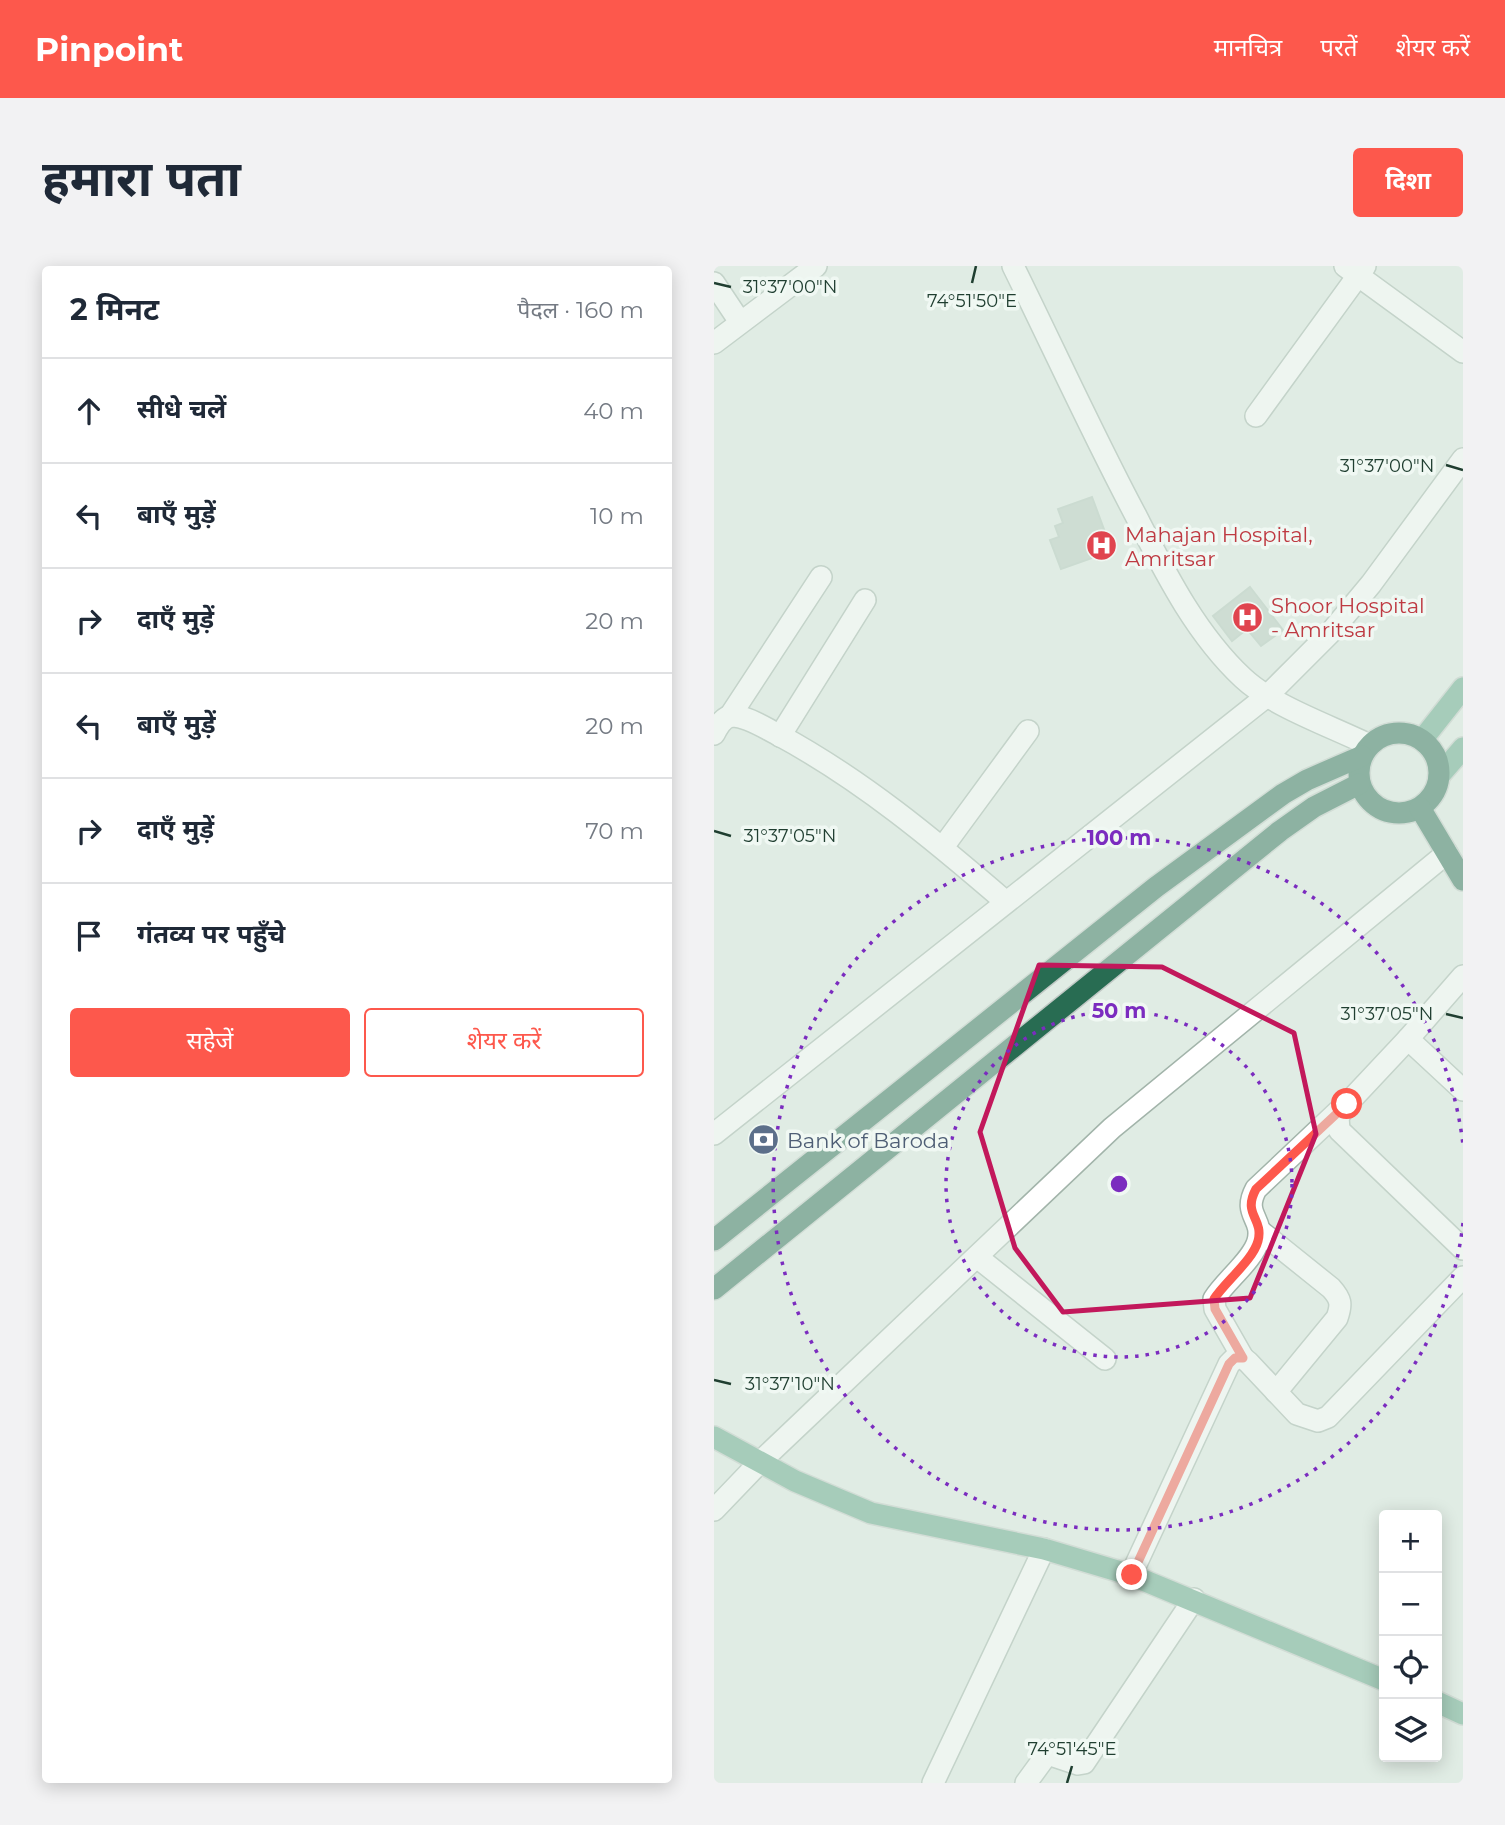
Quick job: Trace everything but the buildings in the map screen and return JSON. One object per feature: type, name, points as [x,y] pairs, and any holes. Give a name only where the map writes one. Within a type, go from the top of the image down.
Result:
[{"type":"highway","points":[[714,1240],[1156,887],[1283,794],[1366,750],[1385,735],[1404,733],[1422,740],[1432,750],[1438,762],[1439,776],[1434,794],[1420,808],[1402,813],[1384,811],[1368,800],[1359,784],[1358,769],[1366,750]]},
{"type":"highway","points":[[714,1289],[1280,831],[1314,807],[1359,784]]},
{"type":"highway","points":[[1420,808],[1463,880]]},
{"type":"main road","points":[[1422,740],[1463,688]]},
{"type":"main road","points":[[1439,776],[1463,748]]},
{"type":"main road","points":[[714,1437],[795,1482],[871,1513],[1044,1549],[1132,1575],[1379,1678]]},
{"type":"main road","points":[[1442,1704],[1461,1710]]},
{"type":"street","points":[[714,342],[816,266]]},
{"type":"street","points":[[1013,266],[1101,449],[1167,577],[1191,615],[1243,678],[1267,696],[1366,750]]},
{"type":"street","points":[[1256,416],[1356,269],[1463,352]]},
{"type":"street","points":[[714,283],[740,322]]},
{"type":"street","points":[[714,1134],[1267,696],[1331,632],[1371,584],[1463,459]]},
{"type":"street","points":[[714,734],[721,722],[730,716],[821,577]]},
{"type":"street","points":[[780,736],[865,600]]},
{"type":"street","points":[[730,716],[743,718],[780,736],[870,792],[943,847],[1006,902]]},
{"type":"street","points":[[943,847],[1028,731]]},
{"type":"street","points":[[714,1510],[759,1463],[1112,1128],[1447,853]]},
{"type":"street","points":[[1276,1392],[1336,1318],[1341,1307],[1340,1298],[1260,1231],[1250,1209],[1251,1198],[1256,1189],[1347,1104],[1463,976]]},
{"type":"street","points":[[1408,1039],[1463,1090]]},
{"type":"street","points":[[1347,1104],[1338,1117],[1339,1130],[1463,1249]]},
{"type":"street","points":[[1260,1231],[1258,1244],[1214,1299],[1215,1309],[1243,1358],[1297,1414],[1306,1419],[1318,1421],[1328,1417],[1463,1277]]},
{"type":"street","points":[[976,1257],[1105,1359]]},
{"type":"street","points":[[1132,1575],[1229,1364],[1235,1358],[1243,1358]]},
{"type":"street","points":[[933,1783],[1044,1549]]},
{"type":"street","points":[[1026,1783],[1045,1758],[1051,1755],[1078,1765],[1084,1763],[1194,1599]]},
{"type":"highlighted area","points":[[1039,965],[1162,967],[1294,1033],[1316,1134],[1250,1298],[1063,1312],[1015,1248],[980,1132]]},
{"type":"place","name":"Mahajan Hospital, Amritsar","points":[[1102,546]]},
{"type":"place","name":"Shoor Hospital - Amritsar","points":[[1248,617]]},
{"type":"place","name":"Bank of Baroda","points":[[764,1140]]},
{"type":"route","points":[[1132,1575],[1229,1364],[1235,1358],[1243,1358],[1215,1309],[1214,1299],[1258,1244],[1260,1231],[1250,1209],[1251,1198],[1256,1189],[1347,1104]]}]
